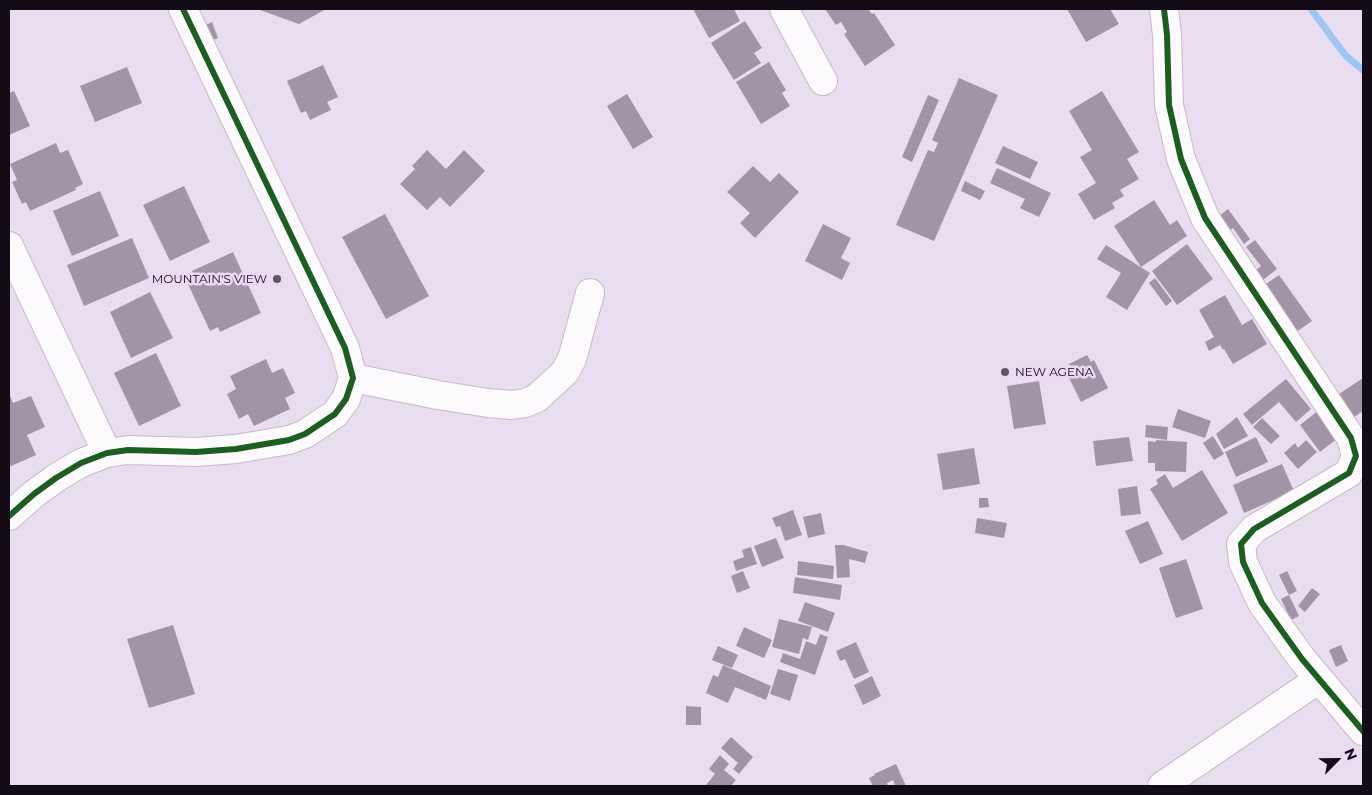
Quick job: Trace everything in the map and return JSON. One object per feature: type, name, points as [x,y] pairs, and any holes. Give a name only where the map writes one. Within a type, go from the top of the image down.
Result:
[{"type":"street","points":[[9,516],[56,478],[80,463],[107,453],[128,450],[196,452],[236,449],[289,440],[305,434],[335,414],[346,399],[354,378],[346,348],[183,9]]},
{"type":"street","points":[[784,9],[824,81]]},
{"type":"street","points":[[1164,9],[1167,36],[1169,104],[1181,158],[1205,218],[1351,438],[1356,456],[1349,473],[1254,529],[1241,544],[1243,562],[1262,603],[1302,659],[1363,731]]},
{"type":"street","points":[[9,246],[107,453]]},
{"type":"street","points":[[354,378],[488,403],[512,405],[525,403],[537,398],[566,372],[572,359],[590,293]]},
{"type":"street","points":[[1162,786],[1319,679]]},
{"type":"building","points":[[257,9],[326,9],[299,24]]},
{"type":"building","points":[[693,9],[734,9],[740,21],[709,38]]},
{"type":"building","points":[[825,9],[868,9],[872,14],[874,13],[895,45],[865,66],[844,34],[847,32],[841,22],[836,25]]},
{"type":"building","points":[[1067,9],[1110,9],[1119,24],[1086,42]]},
{"type":"building","points":[[745,21],[762,48],[754,53],[761,63],[734,80],[711,43]]},
{"type":"building","points":[[212,22],[218,38],[210,41],[204,26]]},
{"type":"building","points":[[769,62],[786,90],[782,93],[790,106],[761,124],[736,82]]},
{"type":"building","points":[[323,65],[338,97],[327,102],[331,110],[310,120],[306,111],[301,113],[287,81]]},
{"type":"building","points":[[127,67],[142,103],[95,122],[80,86]]},
{"type":"building","points":[[959,78],[998,95],[934,241],[896,225],[928,150],[934,152],[938,143],[932,140]]},
{"type":"building","points":[[14,91],[30,126],[9,135],[9,93]]},
{"type":"building","points":[[1102,91],[1139,152],[1127,159],[1139,179],[1120,190],[1124,196],[1112,203],[1115,208],[1094,220],[1078,194],[1096,183],[1080,157],[1092,150],[1069,111]]},
{"type":"building","points":[[627,94],[653,137],[633,149],[607,106]]},
{"type":"building","points":[[928,95],[939,100],[912,162],[902,157]]},
{"type":"building","points":[[56,143],[60,153],[68,150],[83,184],[75,188],[76,190],[30,211],[26,202],[22,204],[12,182],[17,180],[10,164]]},
{"type":"building","points":[[1003,146],[1038,162],[1030,179],[995,163]]},
{"type":"building","points":[[427,150],[446,169],[464,150],[485,171],[450,207],[440,197],[427,210],[400,184],[415,169],[412,166]]},
{"type":"building","points":[[753,166],[770,182],[779,173],[799,192],[755,238],[740,223],[750,213],[727,192]]},
{"type":"building","points":[[997,168],[1051,193],[1039,217],[1020,208],[1025,199],[990,183]]},
{"type":"building","points":[[965,181],[985,191],[980,200],[961,191]]},
{"type":"building","points":[[184,186],[210,242],[170,261],[143,205]]},
{"type":"building","points":[[100,191],[119,236],[72,256],[53,211]]},
{"type":"building","points":[[1154,200],[1170,225],[1177,220],[1187,236],[1141,267],[1114,226]]},
{"type":"building","points":[[1228,209],[1250,239],[1244,244],[1233,228],[1226,233],[1215,219]]},
{"type":"building","points":[[385,214],[429,296],[386,319],[342,237]]},
{"type":"building","points":[[823,224],[851,238],[841,258],[850,263],[842,280],[805,261]]},
{"type":"building","points":[[132,238],[149,278],[84,306],[67,265]]},
{"type":"building","points":[[1255,240],[1277,269],[1258,284],[1251,274],[1261,266],[1246,247]]},
{"type":"building","points":[[1187,244],[1213,279],[1177,305],[1152,271]]},
{"type":"building","points":[[1106,245],[1150,273],[1127,310],[1106,297],[1121,273],[1097,259]]},
{"type":"building","points":[[233,252],[261,313],[220,332],[218,327],[210,331],[186,280],[194,277],[192,271]]},
{"type":"building","points":[[1279,275],[1312,321],[1289,337],[1263,286]]},
{"type":"building","points":[[1155,278],[1172,301],[1166,306],[1149,283]]},
{"type":"building","points":[[150,292],[173,338],[131,358],[110,312]]},
{"type":"building","points":[[1225,295],[1242,325],[1252,319],[1267,344],[1233,364],[1220,345],[1209,351],[1205,342],[1214,337],[1199,310]]},
{"type":"building","points":[[156,353],[181,406],[139,426],[114,373]]},
{"type":"building","points":[[1087,355],[1091,362],[1094,360],[1108,388],[1081,402],[1067,374],[1073,371],[1069,364]]},
{"type":"building","points":[[266,359],[272,373],[283,368],[295,393],[285,398],[290,409],[254,426],[248,414],[239,419],[227,394],[236,389],[230,376]]},
{"type":"building","points":[[1363,378],[1363,411],[1354,417],[1339,394]]},
{"type":"building","points":[[1286,379],[1311,409],[1296,422],[1279,402],[1252,425],[1243,414]]},
{"type":"building","points":[[1039,381],[1046,424],[1014,429],[1007,386]]},
{"type":"building","points":[[9,393],[13,403],[31,396],[45,427],[27,435],[36,455],[9,467]]},
{"type":"building","points":[[1178,409],[1211,421],[1205,438],[1172,427]]},
{"type":"building","points":[[1319,410],[1339,437],[1320,452],[1300,425]]},
{"type":"building","points":[[1237,417],[1248,436],[1224,449],[1216,434]]},
{"type":"building","points":[[1262,418],[1280,436],[1271,444],[1253,427]]},
{"type":"building","points":[[1146,425],[1168,427],[1167,440],[1145,437]]},
{"type":"building","points":[[1213,436],[1224,454],[1214,460],[1203,443]]},
{"type":"building","points":[[1129,437],[1133,461],[1096,466],[1093,441]]},
{"type":"building","points":[[1256,437],[1268,462],[1236,477],[1225,452]]},
{"type":"building","points":[[1156,440],[1187,442],[1186,472],[1155,471],[1155,463],[1148,463],[1148,441],[1156,442]]},
{"type":"building","points":[[1306,440],[1317,452],[1298,469],[1284,453],[1295,443],[1298,448]]},
{"type":"building","points":[[974,448],[980,484],[943,490],[937,454]]},
{"type":"building","points":[[1282,464],[1294,491],[1244,513],[1233,485]]},
{"type":"building","points":[[1202,470],[1228,513],[1182,541],[1150,489],[1158,484],[1156,480],[1165,474],[1173,488]]},
{"type":"building","points":[[1137,486],[1141,514],[1121,516],[1118,489]]},
{"type":"building","points":[[979,498],[988,498],[989,507],[979,508]]},
{"type":"building","points":[[793,510],[802,535],[785,541],[780,526],[776,527],[772,518]]},
{"type":"building","points":[[821,513],[825,534],[808,538],[803,517]]},
{"type":"building","points":[[977,518],[1007,523],[1004,538],[975,533]]},
{"type":"building","points":[[1148,521],[1163,554],[1140,564],[1125,531]]},
{"type":"building","points":[[776,538],[784,558],[762,567],[754,546]]},
{"type":"building","points":[[835,545],[843,545],[868,552],[865,563],[849,559],[850,577],[837,578]]},
{"type":"building","points":[[751,547],[757,564],[736,571],[733,561],[744,557],[742,550]]},
{"type":"building","points":[[1186,559],[1203,609],[1176,618],[1159,568]]},
{"type":"building","points":[[798,561],[834,566],[833,579],[797,575]]},
{"type":"building","points":[[743,571],[750,588],[737,593],[731,576]]},
{"type":"building","points":[[1287,571],[1297,591],[1289,595],[1279,575]]},
{"type":"building","points":[[795,577],[842,585],[840,600],[793,593]]},
{"type":"building","points":[[1312,588],[1320,594],[1305,612],[1298,606]]},
{"type":"building","points":[[1289,595],[1299,616],[1291,620],[1281,599]]},
{"type":"building","points":[[805,602],[835,613],[828,632],[798,621]]},
{"type":"building","points":[[779,619],[812,627],[808,640],[803,638],[799,654],[772,647]]},
{"type":"building","points":[[173,625],[195,694],[149,708],[127,639]]},
{"type":"building","points":[[744,627],[772,640],[764,658],[736,646]]},
{"type":"building","points":[[820,634],[828,637],[815,675],[780,662],[783,653],[800,659],[806,641],[816,645]]},
{"type":"building","points":[[856,642],[869,672],[854,679],[845,659],[840,661],[836,651]]},
{"type":"building","points":[[1341,645],[1348,661],[1336,667],[1329,650]]},
{"type":"building","points":[[718,646],[738,655],[732,668],[712,660]]},
{"type":"building","points":[[723,665],[771,686],[766,700],[735,687],[728,703],[706,693],[713,675],[718,677]]},
{"type":"building","points":[[778,669],[798,675],[790,701],[770,694]]},
{"type":"building","points":[[872,676],[881,696],[863,705],[854,685]]},
{"type":"building","points":[[686,706],[701,707],[701,725],[686,725]]},
{"type":"building","points":[[731,737],[753,757],[739,774],[733,769],[738,763],[721,748]]},
{"type":"building","points":[[720,755],[729,764],[724,770],[736,780],[731,786],[708,786],[706,785],[715,774],[709,769]]},
{"type":"building","points":[[896,764],[906,786],[895,786],[893,780],[887,783],[888,786],[873,786],[869,778]]},
{"type":"waterway","points":[[1311,9],[1345,55],[1363,70]]},
{"type":"cycle path","points":[[9,516],[56,478],[81,463],[107,453],[128,450],[196,452],[236,449],[289,440],[305,434],[335,414],[346,399],[353,378],[345,348],[183,9]]},
{"type":"cycle path","points":[[1164,9],[1167,35],[1169,105],[1181,159],[1205,218],[1351,438],[1356,456],[1349,473],[1254,529],[1241,544],[1243,562],[1262,603],[1302,659],[1363,731]]},
{"type":"place","name":"MOUNTAIN'S VIEW","points":[[277,279]]},
{"type":"place","name":"NEW AGENA","points":[[1005,372]]}]
